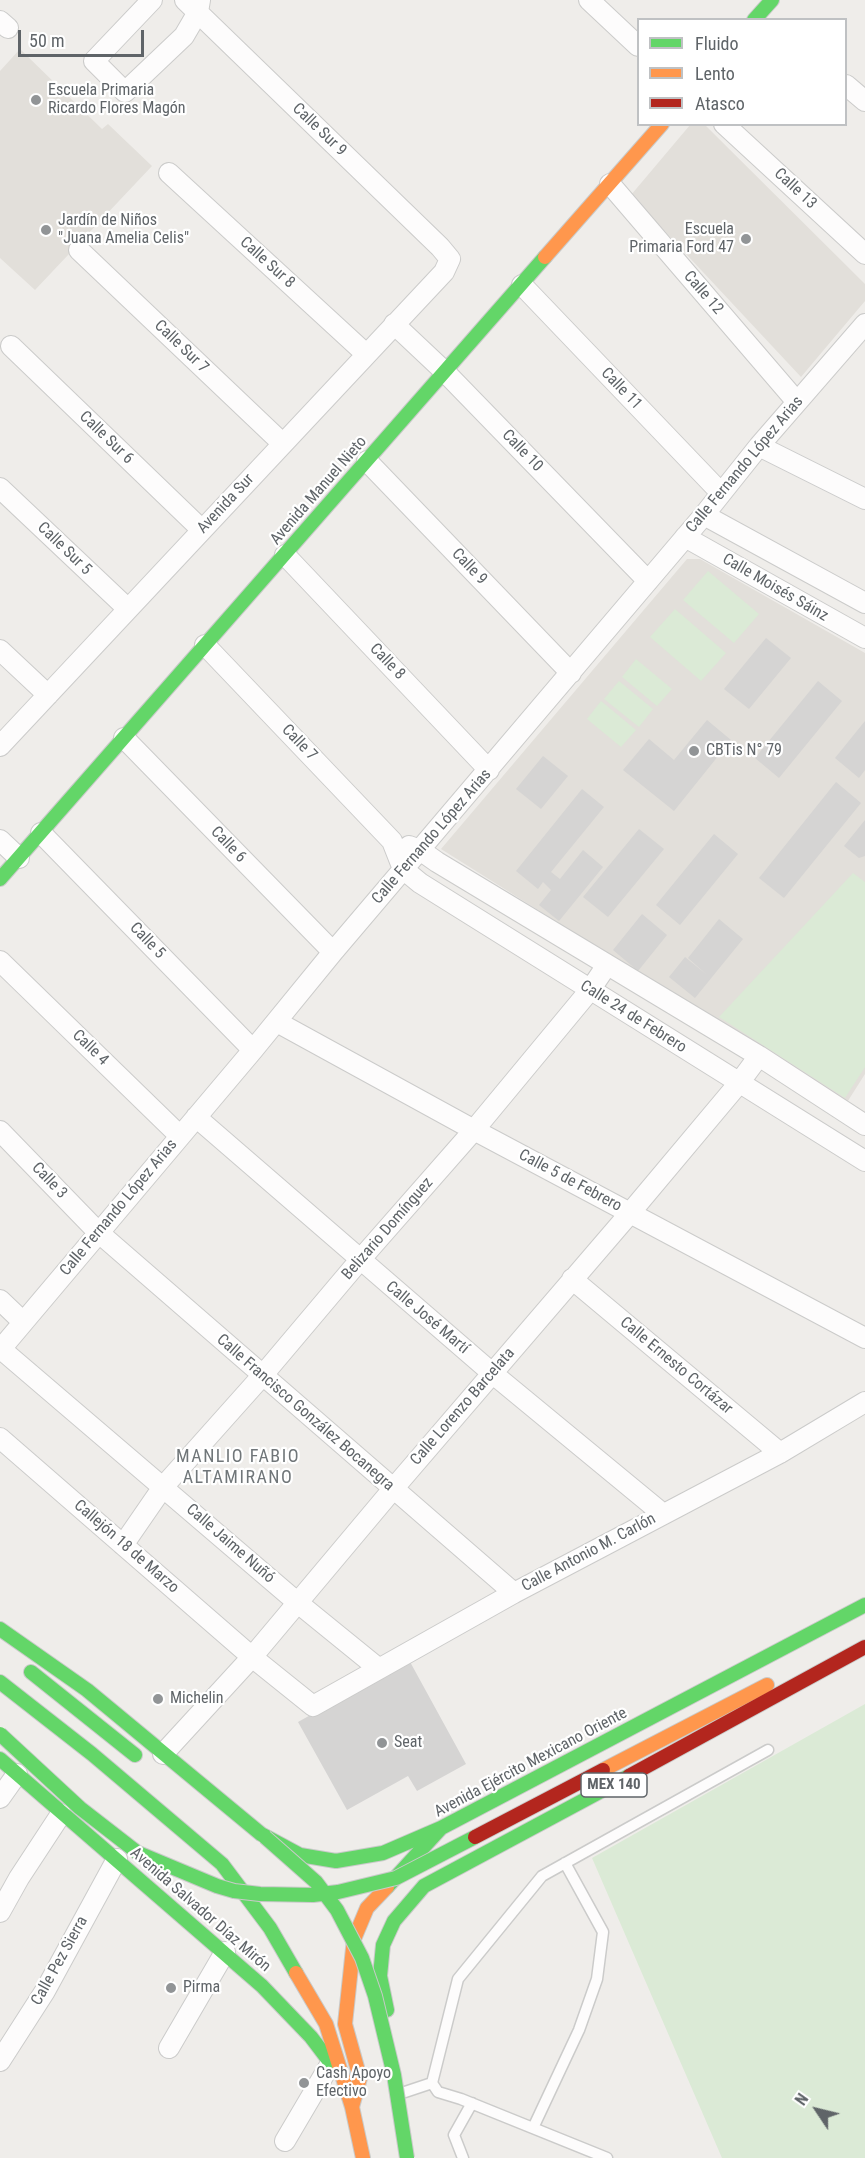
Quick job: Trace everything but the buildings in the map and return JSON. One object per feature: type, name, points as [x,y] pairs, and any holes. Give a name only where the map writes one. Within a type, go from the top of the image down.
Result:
[{"type":"main road","name":"Avenida Manuel Nieto","points":[[0,879],[660,126]]},
{"type":"main road","name":"Avenida Ejército Mexicano Oriente","points":[[363,2158],[356,2110],[360,2078],[345,2024],[354,1939],[367,1908],[441,1828],[865,1605]]},
{"type":"main road","points":[[0,1629],[87,1690],[157,1761]]},
{"type":"main road","name":"Avenida Salvador Díaz Mirón","points":[[0,1734],[80,1808],[138,1853],[234,1891],[314,1895],[338,1892],[396,1878],[865,1634]]},
{"type":"main road","name":"MEX 140","points":[[413,2158],[413,2137],[405,2092],[380,1976],[383,1945],[394,1921],[424,1886],[705,1736],[865,1647]]},
{"type":"main road","points":[[19,1662],[266,1837],[316,1882],[337,1910],[362,1958],[375,1996],[394,2075],[407,2158]]},
{"type":"main road","points":[[0,1682],[92,1754],[176,1831],[222,1864],[270,1928],[326,2024],[356,2110]]},
{"type":"main road","name":"Avenida Salvador Díaz Mirón","points":[[0,1759],[61,1814],[139,1876],[262,1986],[303,2028],[331,2063],[356,2110]]},
{"type":"main road","points":[[216,1816],[266,1837],[300,1855],[336,1861],[383,1853],[441,1828]]},
{"type":"main road","points":[[139,1876],[159,1852]]},
{"type":"main road","points":[[384,2100],[405,2092]]},
{"type":"street","points":[[152,0],[94,61],[125,92],[184,36],[192,3]]},
{"type":"street","points":[[589,0],[637,44]]},
{"type":"street","name":"Calle Sur 9","points":[[192,3],[450,259]]},
{"type":"street","points":[[847,86],[865,102]]},
{"type":"street","name":"Calle 13","points":[[726,126],[865,254]]},
{"type":"street","name":"Calle Sur 8","points":[[169,173],[366,354]]},
{"type":"street","name":"Calle 12","points":[[610,184],[797,402]]},
{"type":"street","name":"Calle Sur 7","points":[[79,250],[282,443]]},
{"type":"street","name":"Avenida Sur","points":[[0,746],[444,272],[450,259]]},
{"type":"street","name":"Calle 11","points":[[522,285],[721,493]]},
{"type":"street","name":"Calle 10","points":[[394,324],[445,372],[648,581]]},
{"type":"street","name":"Calle Fernando López Arias","points":[[0,1349],[277,1022],[403,869],[686,537],[759,446],[865,324]]},
{"type":"street","name":"Calle Sur 6","points":[[10,346],[202,530]]},
{"type":"street","points":[[759,446],[865,499]]},
{"type":"street","name":"Calle 9","points":[[367,461],[571,673]]},
{"type":"street","name":"Calle Sur 5","points":[[0,488],[128,609]]},
{"type":"street","name":"Calle Moisés Sáinz","points":[[704,515],[865,603]]},
{"type":"street","name":"Calle Moisés Sáinz","points":[[686,537],[865,638]]},
{"type":"street","name":"Calle 8","points":[[285,555],[489,770]]},
{"type":"street","name":"Calle 7","points":[[205,645],[392,841],[403,869]]},
{"type":"street","points":[[0,650],[48,695]]},
{"type":"street","name":"Calle 6","points":[[124,738],[333,952]]},
{"type":"street","name":"Calle 5","points":[[41,832],[253,1050]]},
{"type":"street","points":[[0,840],[19,858]]},
{"type":"street","name":"Calle 7","points":[[392,841],[420,850]]},
{"type":"street","name":"Calle 24 de Febrero","points":[[420,850],[759,1056],[865,1125]]},
{"type":"street","name":"Calle 24 de Febrero","points":[[403,869],[420,883],[865,1161]]},
{"type":"street","name":"Calle 4","points":[[0,961],[180,1136]]},
{"type":"street","name":"Belizario Domínguez","points":[[123,1545],[163,1487],[474,1130],[608,965]]},
{"type":"street","name":"Calle 5 de Febrero","points":[[277,1022],[474,1130],[865,1338]]},
{"type":"street","name":"Calle Lorenzo Barcelata","points":[[157,1761],[252,1657],[630,1213],[759,1056]]},
{"type":"street","name":"Calle José Martí","points":[[196,1117],[359,1261],[663,1514]]},
{"type":"street","name":"Calle 3","points":[[0,1131],[98,1232]]},
{"type":"street","name":"Calle Francisco González Bocanegra","points":[[98,1232],[514,1593]]},
{"type":"street","name":"Calle Ernesto Cortázar","points":[[572,1279],[780,1453]]},
{"type":"street","points":[[0,1300],[22,1322]]},
{"type":"street","name":"Calle Jaime Nuñó","points":[[0,1349],[298,1603],[378,1668]]},
{"type":"street","name":"Calle Antonio M. Carlón","points":[[313,1706],[514,1593],[780,1453],[865,1402]]},
{"type":"street","name":"Callejón 18 de Marzo","points":[[0,1437],[252,1657],[313,1706]]},
{"type":"street","points":[[0,1798],[16,1774]]},
{"type":"street","points":[[0,1912],[61,1814]]},
{"type":"street","name":"Calle Pez Sierra","points":[[0,2061],[45,1991],[117,1859]]},
{"type":"street","points":[[169,2048],[225,1952]]},
{"type":"street","points":[[285,2141],[331,2063]]},
{"type":"lane","points":[[607,2158],[438,2092],[432,2083],[458,1979],[542,1876],[768,1750]]},
{"type":"lane","points":[[533,2128],[579,2030],[597,1979],[603,1932],[565,1863]]},
{"type":"lane","points":[[405,2092],[432,2083]]},
{"type":"lane","points":[[463,2158],[454,2135],[471,2103]]},
{"type":"shaded area","points":[[20,49],[102,129],[108,124],[152,166],[35,290],[0,258],[0,71]]},
{"type":"shaded area","name":"Escuela Primaria Ford 47","points":[[689,126],[706,126],[865,284],[865,301],[801,377],[631,195]]},
{"type":"shaded area","name":"CBTis N° 79","points":[[687,559],[700,559],[865,653],[865,1074],[846,1104],[441,849]]},
{"type":"green space","points":[[708,571],[759,614],[734,643],[683,600]]},
{"type":"green space","points":[[675,609],[726,653],[701,681],[650,637]]},
{"type":"green space","points":[[636,659],[672,689],[657,706],[622,677]]},
{"type":"green space","points":[[619,681],[653,709],[639,727],[604,699]]},
{"type":"green space","points":[[601,701],[636,730],[621,747],[587,719]]},
{"type":"green space","points":[[853,873],[865,882],[865,1067],[845,1098],[719,1017]]},
{"type":"green space","points":[[865,1704],[865,2158],[722,2158],[592,1858]]},
{"type":"traffic: fast","points":[[756,18],[772,0]]},
{"type":"traffic: fast","points":[[0,879],[545,257]]},
{"type":"traffic: fast","points":[[387,1887],[441,1828],[865,1605]]},
{"type":"traffic: fast","points":[[0,1629],[87,1690],[261,1834],[300,1855],[336,1861],[383,1853],[441,1828]]},
{"type":"traffic: fast","points":[[31,1672],[135,1755]]},
{"type":"traffic: fast","points":[[0,1682],[92,1754],[222,1864],[270,1928],[296,1973]]},
{"type":"traffic: fast","points":[[0,1734],[80,1808],[138,1853],[234,1891],[313,1895],[338,1892],[396,1878],[475,1837]]},
{"type":"traffic: fast","points":[[0,1759],[262,1986],[311,2037],[333,2066]]},
{"type":"traffic: fast","points":[[387,2010],[380,1976],[383,1945],[394,1921],[424,1886],[629,1776]]},
{"type":"traffic: fast","points":[[265,1837],[316,1882],[337,1910],[362,1958],[375,1996],[394,2075],[407,2158]]},
{"type":"traffic: slow","points":[[545,257],[660,126]]},
{"type":"traffic: slow","points":[[603,1770],[767,1685]]},
{"type":"traffic: slow","points":[[363,2158],[352,2107],[360,2078],[345,2024],[354,1939],[367,1908],[387,1887]]},
{"type":"traffic: slow","points":[[296,1973],[326,2024],[352,2107]]},
{"type":"traffic: jam","points":[[629,1776],[865,1647]]},
{"type":"traffic: jam","points":[[475,1837],[603,1770]]},
{"type":"place","name":"Escuela Primaria Ricardo Flores Magón","points":[[36,100]]},
{"type":"place","name":"Jardín de Niños \"Juana Amelia Celis\"","points":[[46,230]]},
{"type":"place","name":"Escuela Primaria Ford 47","points":[[746,239]]},
{"type":"place","name":"CBTis N° 79","points":[[694,751]]},
{"type":"place","name":"Michelin","points":[[158,1699]]},
{"type":"place","name":"Seat","points":[[382,1743]]},
{"type":"place","name":"Pirma","points":[[171,1988]]},
{"type":"place","name":"Cash Apoyo Efectivo","points":[[304,2083]]},
{"type":"district","name":"MANLIO FABIO ALTAMIRANO","points":[[238,1467]]}]
